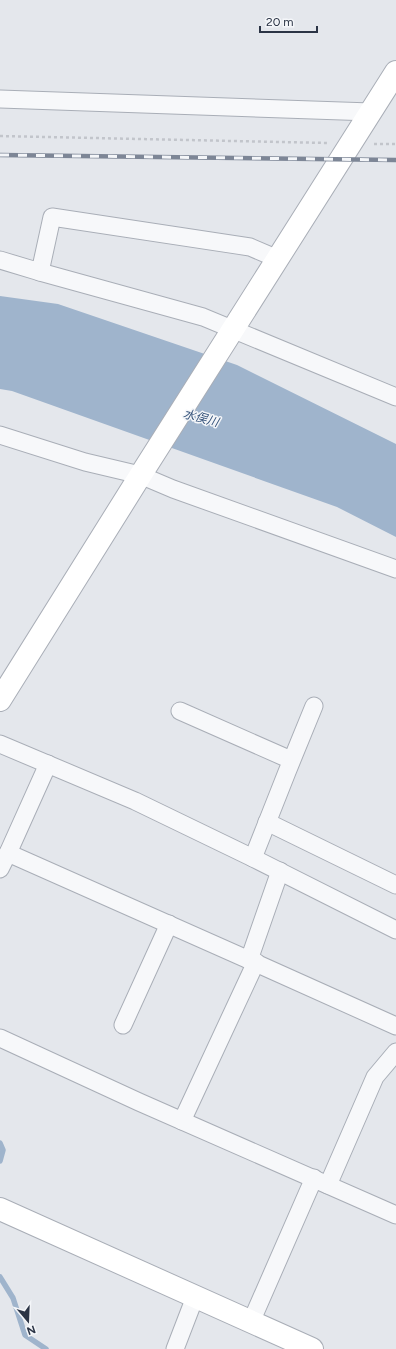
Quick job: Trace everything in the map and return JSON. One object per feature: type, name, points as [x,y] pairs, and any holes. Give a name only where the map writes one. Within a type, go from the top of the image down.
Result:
[{"type":"street","points":[[0,700],[396,72]]},
{"type":"street","points":[[0,99],[371,112]]},
{"type":"street","points":[[40,272],[52,217],[250,247],[278,259]]},
{"type":"street","points":[[0,260],[203,317],[230,334],[396,397]]},
{"type":"street","points":[[0,435],[85,462],[143,472],[173,489],[396,569]]},
{"type":"street","points":[[253,858],[291,760],[314,706]]},
{"type":"street","points":[[180,711],[291,760]]},
{"type":"street","points":[[0,744],[135,801],[280,871],[396,930]]},
{"type":"street","points":[[0,868],[48,764]]},
{"type":"street","points":[[267,822],[396,885]]},
{"type":"street","points":[[8,853],[396,1026]]},
{"type":"street","points":[[182,1121],[252,961],[280,871]]},
{"type":"street","points":[[123,1025],[169,924]]},
{"type":"street","points":[[0,1038],[182,1121],[396,1214]]},
{"type":"street","points":[[251,1322],[375,1077],[396,1052]]},
{"type":"street","points":[[0,1209],[312,1349]]},
{"type":"street","points":[[175,1349],[196,1297]]},
{"type":"path","points":[[0,136],[350,143]]},
{"type":"water","name":"水俣川","points":[[0,296],[58,304],[237,365],[396,444],[396,537],[337,507],[12,391],[0,389]]},
{"type":"waterway","points":[[0,1143],[3,1150],[0,1161]]},
{"type":"waterway","points":[[0,1277],[13,1298],[25,1335],[46,1349]]},
{"type":"railway","points":[[0,155],[396,160]]}]
